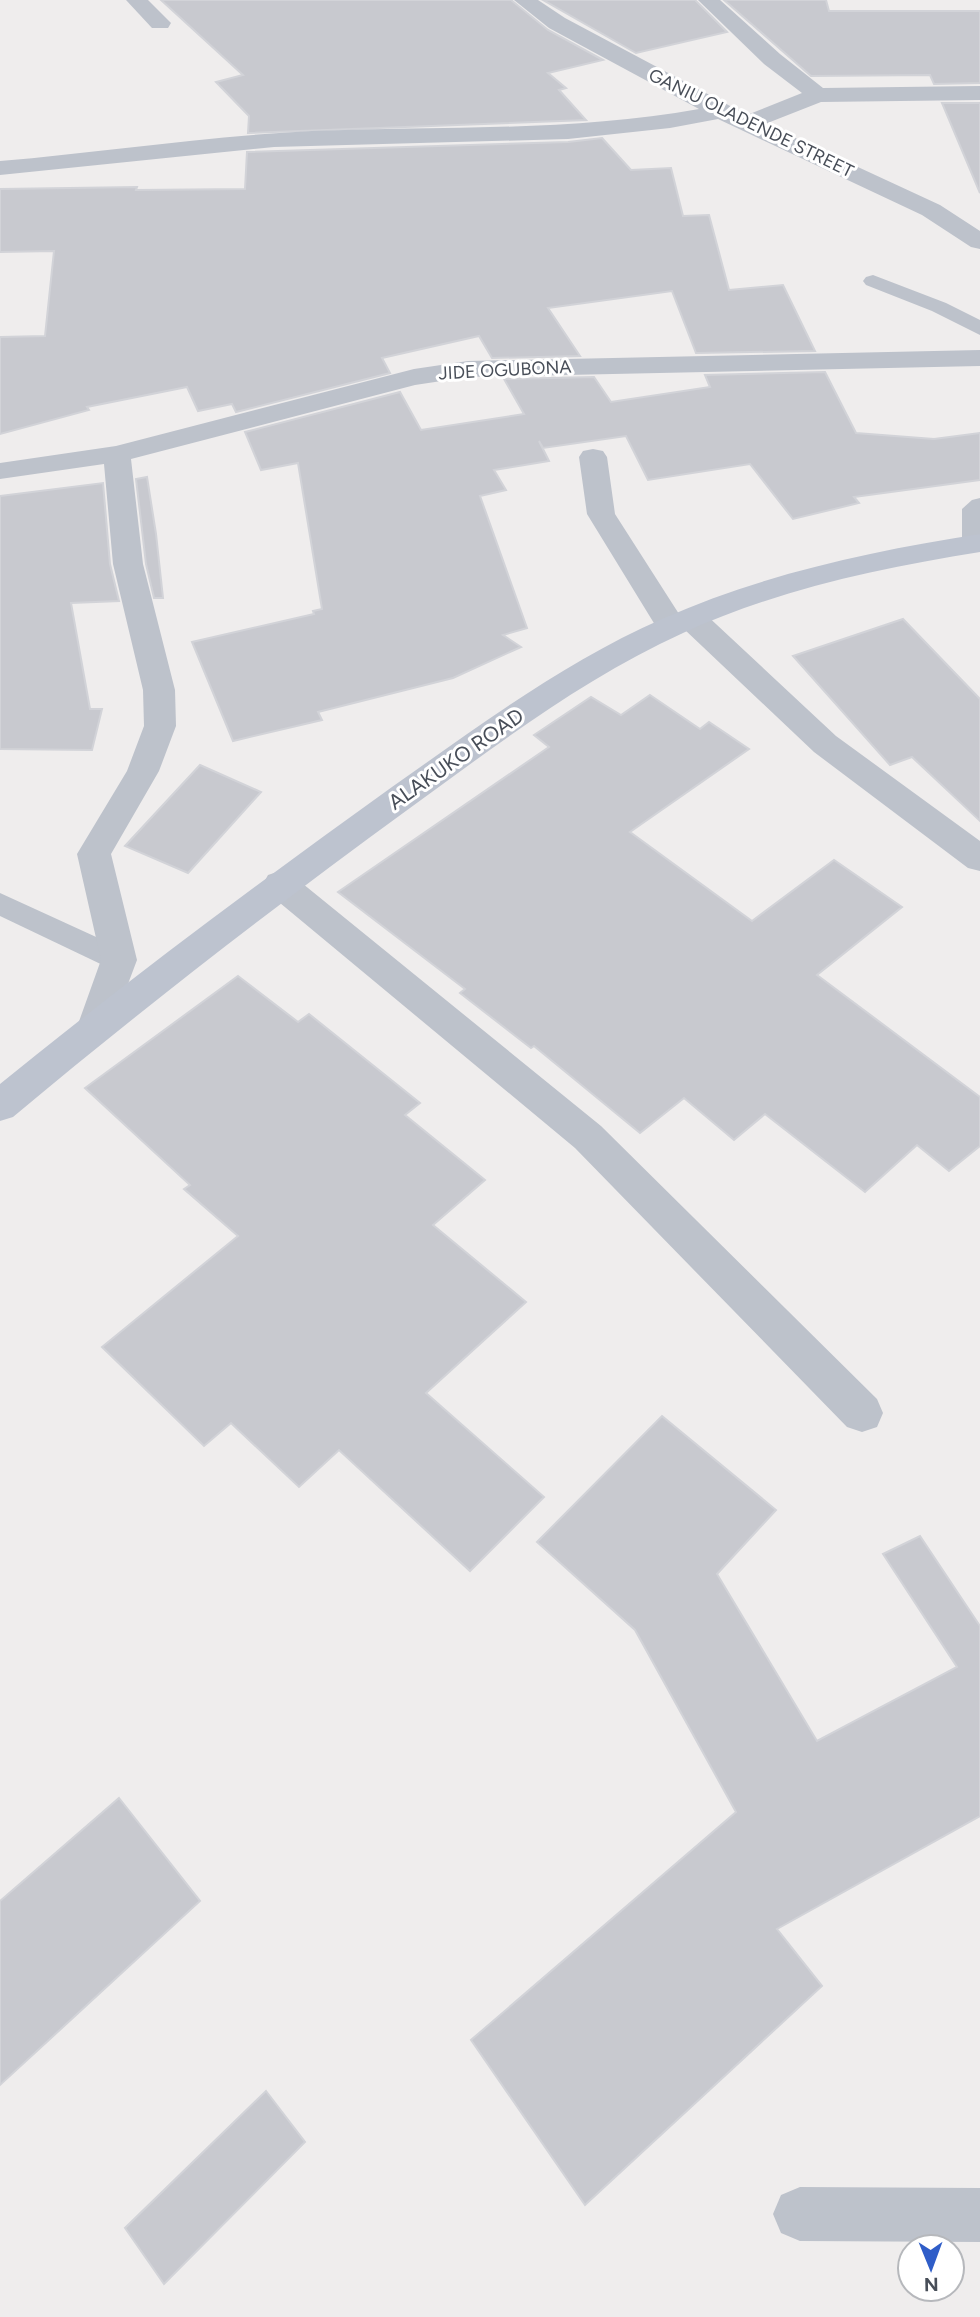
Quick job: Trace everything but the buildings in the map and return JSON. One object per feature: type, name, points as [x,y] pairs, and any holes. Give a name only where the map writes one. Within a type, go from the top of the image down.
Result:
[{"type":"main road","name":"ALAKUKO ROAD","points":[[0,1106],[95,1027],[279,884],[555,691],[681,622],[759,594],[875,561],[977,543]]},
{"type":"street","points":[[136,0],[160,23]]},
{"type":"street","points":[[529,4],[565,0]]},
{"type":"street","points":[[708,0],[772,59],[818,94]]},
{"type":"street","name":"GANIU OLADENDE STREET","points":[[529,4],[557,23],[721,112],[748,122],[931,210],[980,242]]},
{"type":"street","points":[[748,122],[818,94],[980,93]]},
{"type":"street","points":[[0,168],[312,138],[514,135],[637,127],[721,112]]},
{"type":"street","name":"JIDE OGUBONA","points":[[0,471],[117,454],[414,377],[468,369],[980,358]]},
{"type":"street","points":[[95,1027],[118,960],[94,854],[143,771],[160,726],[159,690],[128,564],[117,454]]},
{"type":"street","points":[[593,457],[601,514],[681,622],[825,744],[980,859]]},
{"type":"street","points":[[279,884],[588,1138],[862,1413]]},
{"type":"street","points":[[800,2214],[980,2215]]},
{"type":"lane","points":[[873,281],[939,307],[980,329]]},
{"type":"lane","points":[[977,543],[974,509],[980,505]]},
{"type":"lane","points":[[0,904],[118,960]]}]
